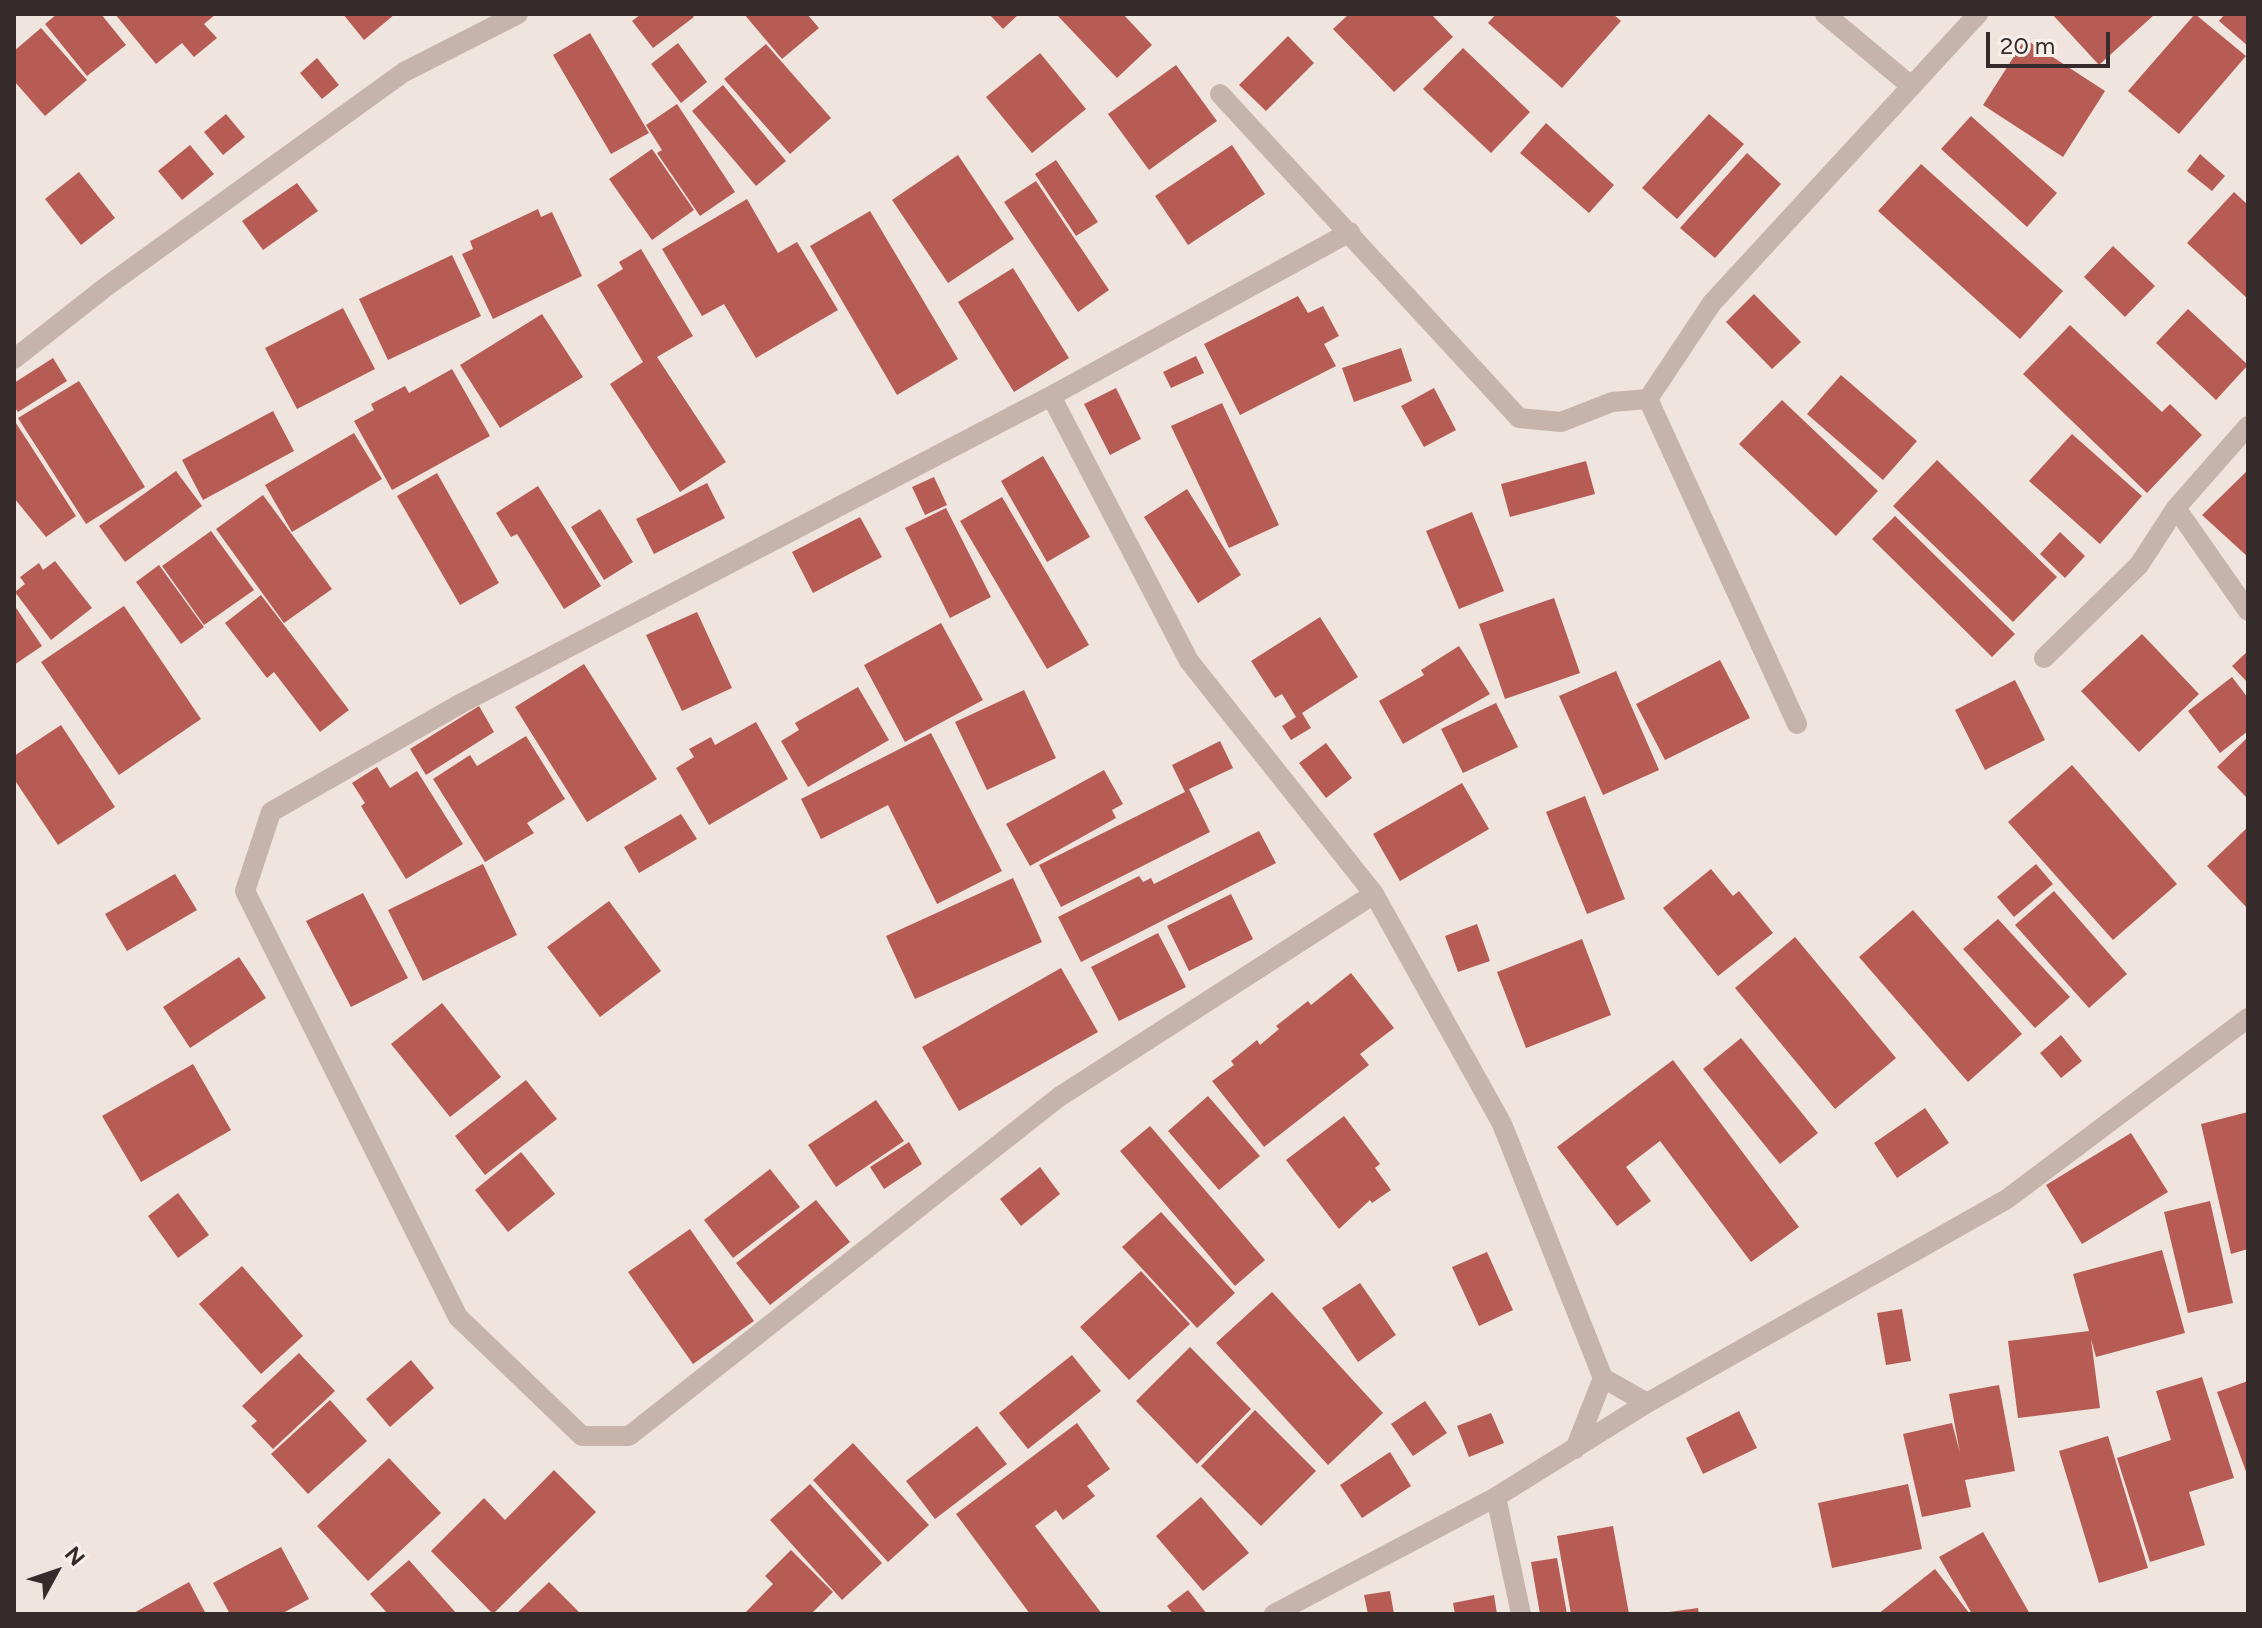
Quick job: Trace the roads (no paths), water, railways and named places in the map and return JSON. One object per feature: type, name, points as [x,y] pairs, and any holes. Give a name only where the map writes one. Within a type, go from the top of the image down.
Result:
[{"type":"street","points":[[14,359],[107,286],[404,72],[518,14]]},
{"type":"street","points":[[1825,14],[1911,86]]},
{"type":"street","points":[[1648,399],[1712,303],[1978,14]]},
{"type":"street","points":[[1220,94],[1350,232],[1477,377],[1519,418],[1561,422],[1612,402],[1648,399]]},
{"type":"street","points":[[1350,232],[1051,396],[460,704],[271,812],[245,891],[458,1317],[582,1436],[629,1436],[1059,1097],[1374,894]]},
{"type":"street","points":[[1051,396],[1189,661],[1374,894],[1502,1124],[1603,1378],[1647,1403]]},
{"type":"street","points":[[1648,399],[1797,724]]},
{"type":"street","points":[[2044,658],[2139,565],[2176,508],[2248,426]]},
{"type":"street","points":[[2176,508],[2248,611]]},
{"type":"street","points":[[1274,1614],[1496,1497],[1647,1403],[2007,1199],[2248,1018]]},
{"type":"street","points":[[1575,1449],[1603,1378]]},
{"type":"street","points":[[1496,1497],[1521,1614]]}]
